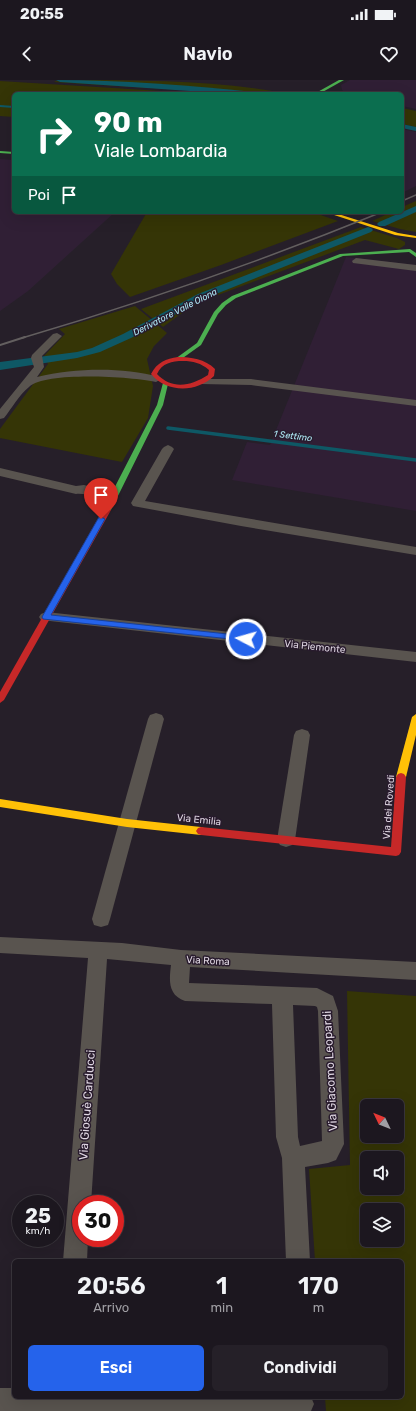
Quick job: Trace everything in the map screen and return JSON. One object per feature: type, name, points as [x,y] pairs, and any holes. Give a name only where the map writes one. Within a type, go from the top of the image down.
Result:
[{"type":"street","points":[[320,92],[342,80]]},
{"type":"street","points":[[0,152],[12,152]]},
{"type":"street","points":[[333,214],[397,234],[414,248]]},
{"type":"street","points":[[198,360],[199,344],[216,313],[234,297],[342,255],[394,252],[414,248]]},
{"type":"street","points":[[356,261],[416,268]]},
{"type":"street","points":[[0,416],[39,367],[37,361],[57,336]]},
{"type":"street","points":[[178,359],[199,344]]},
{"type":"street","points":[[160,405],[160,382],[154,374],[155,368],[160,364],[178,359],[198,360],[222,374],[251,382]]},
{"type":"street","points":[[205,382],[211,376],[212,369]]},
{"type":"street","points":[[25,384],[35,379],[62,375],[132,374],[183,387],[195,386],[205,382],[251,382],[416,403]]},
{"type":"street","points":[[0,700],[115,495],[160,405],[183,387]]},
{"type":"street","points":[[168,449],[137,503],[416,551]]},
{"type":"street","points":[[0,472],[76,490],[84,489],[95,492]]},
{"type":"street","name":"Via Piemonte","points":[[46,617],[416,657]]},
{"type":"street","name":"Via dei Rovedi","points":[[396,852],[401,773],[416,717]]},
{"type":"street","points":[[101,919],[156,720]]},
{"type":"street","points":[[286,840],[302,736]]},
{"type":"street","name":"Via Emilia","points":[[0,803],[127,822],[396,852]]},
{"type":"street","name":"Via Roma","points":[[0,945],[98,950],[181,958],[416,971]]},
{"type":"street","name":"Via Giosuè Carducci","points":[[75,1259],[98,950]]},
{"type":"street","name":"Via Giacomo Leopardi","points":[[181,958],[179,981],[180,987],[185,992],[317,997],[326,1002],[328,1011],[333,1144],[328,1152],[293,1158]]},
{"type":"street","points":[[278,996],[283,1004],[287,1137],[293,1158],[298,1259]]},
{"type":"street","points":[[0,1401],[43,1399]]},
{"type":"street","points":[[104,1399],[301,1404]]},
{"type":"shaded area","points":[[75,80],[184,82],[238,86],[278,92],[244,92]]},
{"type":"shaded area","points":[[350,80],[416,80],[416,109],[404,106],[404,92],[345,92],[342,90],[341,85]]},
{"type":"shaded area","points":[[0,81],[178,92],[12,92],[12,117],[0,116]]},
{"type":"shaded area","points":[[56,81],[216,92],[213,92],[54,82]]},
{"type":"shaded area","points":[[404,108],[416,111],[416,127],[404,124]]},
{"type":"shaded area","points":[[404,129],[416,132],[416,186],[404,192]]},
{"type":"shaded area","points":[[0,159],[12,160],[12,214],[113,214],[28,291],[0,311]]},
{"type":"shaded area","points":[[416,201],[416,232],[372,221],[388,214],[404,214],[404,206]]},
{"type":"shaded area","points":[[146,214],[318,214],[338,221],[130,297],[117,284],[111,274]]},
{"type":"shaded area","points":[[361,227],[397,238],[405,242],[405,245],[399,249],[365,240],[202,301],[189,308],[163,327],[141,309]]},
{"type":"shaded area","points":[[346,257],[416,265],[416,511],[232,480],[247,442],[270,445]]},
{"type":"shaded area","points":[[135,306],[167,333],[154,346],[147,359],[153,386],[148,418],[122,462],[0,438],[0,429],[48,364],[44,356],[65,334],[59,329]]},
{"type":"shaded area","points":[[347,991],[416,996],[416,1411],[326,1411],[325,1399],[404,1399],[404,1259],[315,1259],[309,1169],[350,1165]]},
{"type":"waterway","points":[[60,80],[235,92]]},
{"type":"waterway","points":[[0,106],[12,107]]},
{"type":"waterway","points":[[404,126],[416,129]]},
{"type":"waterway","name":"Derivatore Valle Olona","points":[[382,224],[416,209]]},
{"type":"waterway","name":"Derivatore Valle Olona","points":[[0,366],[77,355],[96,350],[127,336],[202,296],[368,230]]},
{"type":"waterway","name":"1 Settimo","points":[[168,428],[416,460]]},
{"type":"railway","points":[[404,200],[416,195]]},
{"type":"railway","points":[[22,338],[204,280],[377,214]]},
{"type":"railway","points":[[0,345],[25,337]]},
{"type":"traffic: fast","points":[[320,92],[342,80]]},
{"type":"traffic: fast","points":[[0,152],[12,153]]},
{"type":"traffic: fast","points":[[178,359],[199,344],[216,313],[224,304],[234,297],[342,255],[410,250],[416,256]]},
{"type":"traffic: fast","points":[[107,510],[160,405],[165,384]]},
{"type":"traffic: slow","points":[[333,214],[397,234],[416,237]]},
{"type":"traffic: slow","points":[[401,777],[416,717]]},
{"type":"traffic: slow","points":[[0,803],[127,823],[201,831]]},
{"type":"traffic: jam","points":[[178,359],[192,360],[208,366],[212,369],[211,376],[197,384],[181,387],[166,384],[154,374],[158,367],[163,363],[178,359]]},
{"type":"traffic: jam","points":[[0,700],[107,510]]},
{"type":"traffic: jam","points":[[201,831],[396,852],[401,777]]},
{"type":"route","points":[[101,519],[46,617],[246,639]]}]
